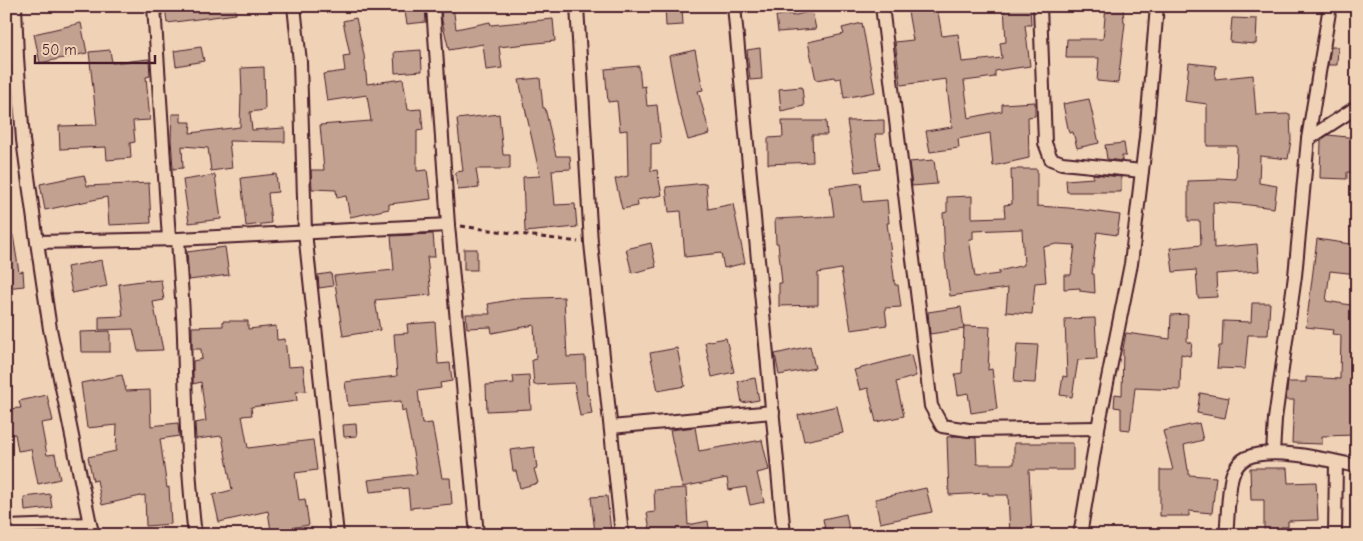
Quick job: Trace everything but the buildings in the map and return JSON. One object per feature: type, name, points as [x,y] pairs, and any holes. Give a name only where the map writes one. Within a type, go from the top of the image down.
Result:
[{"type":"street","points":[[6,527],[91,529],[50,329],[37,242],[11,57],[15,6]]},
{"type":"street","points":[[154,6],[184,335],[186,423],[195,535]]},
{"type":"street","points":[[294,6],[300,62],[305,232],[337,535]]},
{"type":"street","points":[[432,6],[448,224],[477,535]]},
{"type":"street","points":[[577,6],[591,243],[622,535]]},
{"type":"street","points":[[734,6],[784,535]]},
{"type":"street","points":[[882,6],[931,406],[942,426],[969,430],[1098,428]]},
{"type":"street","points":[[1040,6],[1045,143],[1051,159],[1062,164],[1142,171]]},
{"type":"street","points":[[1080,535],[1098,428],[1131,264],[1142,171],[1157,6]]},
{"type":"street","points":[[1273,453],[1275,418],[1295,276],[1308,139],[1330,6]]},
{"type":"street","points":[[1308,139],[1357,107]]},
{"type":"street","points":[[37,242],[174,239],[448,224]]},
{"type":"street","points":[[611,427],[773,412]]},
{"type":"street","points":[[1226,535],[1232,475],[1238,464],[1246,458],[1273,453],[1357,466]]},
{"type":"street","points":[[1335,535],[1336,462]]},
{"type":"path","points":[[448,224],[591,243]]}]
